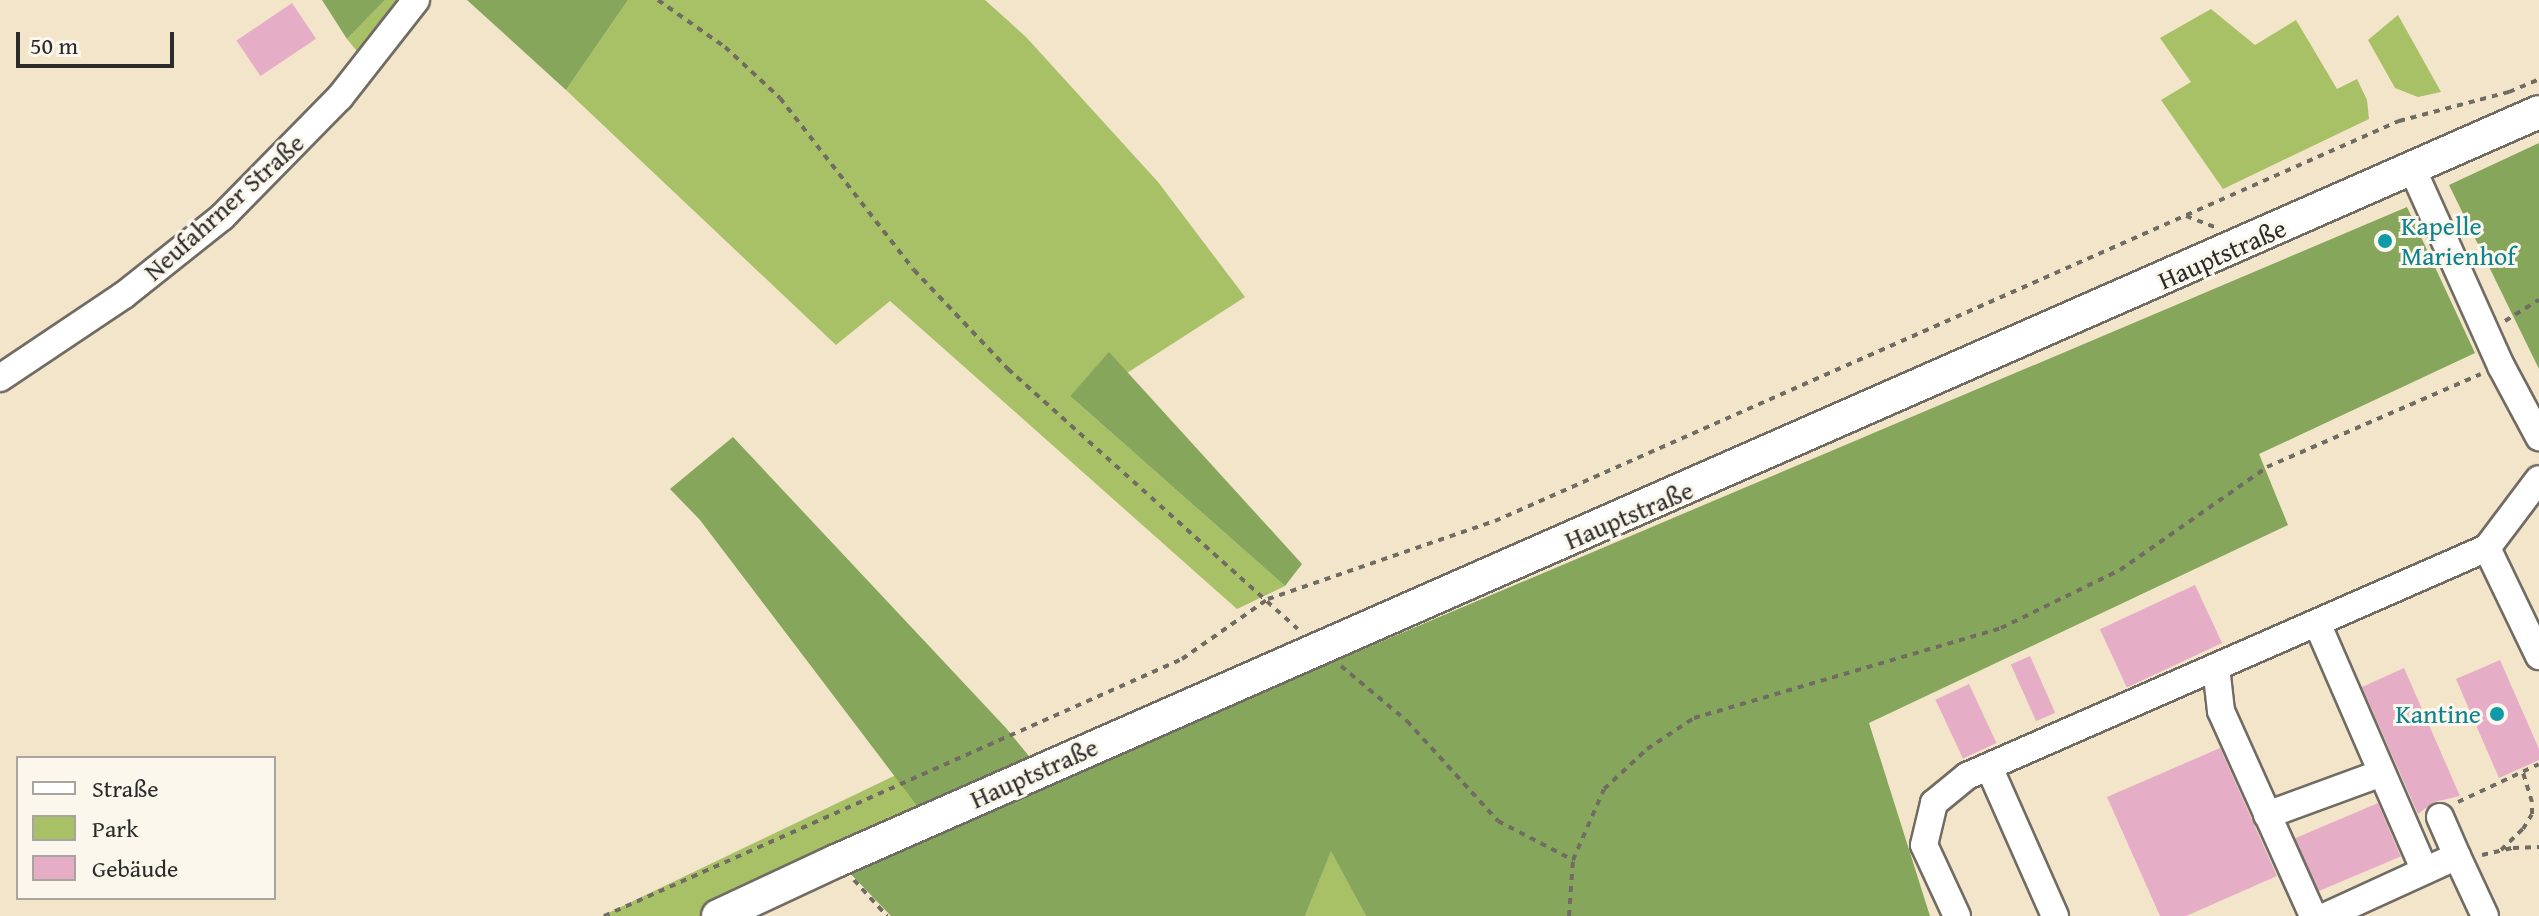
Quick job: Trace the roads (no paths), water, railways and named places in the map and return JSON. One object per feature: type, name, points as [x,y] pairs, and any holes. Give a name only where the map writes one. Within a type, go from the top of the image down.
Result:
[{"type":"main road","name":"Hauptstraße","points":[[718,916],[836,861],[2539,112]]},
{"type":"street","name":"Neufahrner Straße","points":[[0,378],[124,295],[222,217],[340,97],[416,0]]},
{"type":"street","points":[[2412,168],[2501,366],[2539,437]]},
{"type":"street","points":[[1957,916],[1924,845],[1934,803],[1967,776],[2487,548],[2539,479]]},
{"type":"street","points":[[2487,548],[2539,656]]},
{"type":"street","points":[[2317,623],[2425,871]]},
{"type":"street","points":[[2216,667],[2221,711],[2313,916]]},
{"type":"street","points":[[1989,767],[2055,916]]},
{"type":"street","points":[[2267,815],[2382,773]]},
{"type":"street","points":[[2440,817],[2485,916]]},
{"type":"street","points":[[2326,916],[2425,871],[2459,860]]},
{"type":"place","name":"Kapelle Marienhof","points":[[2385,241]]},
{"type":"place","name":"Kantine","points":[[2497,714]]}]
